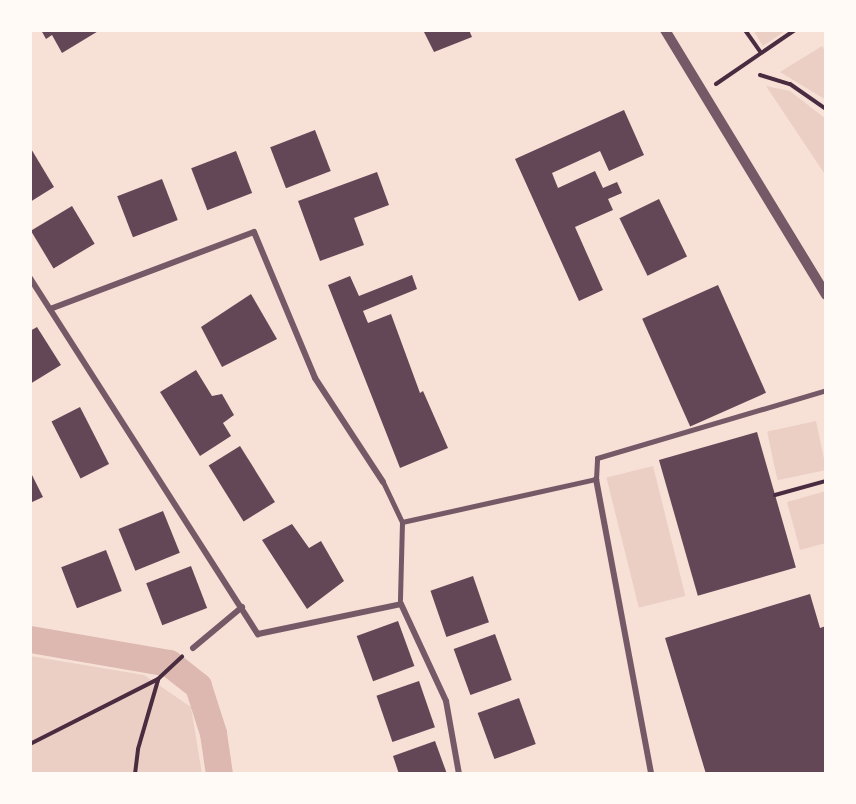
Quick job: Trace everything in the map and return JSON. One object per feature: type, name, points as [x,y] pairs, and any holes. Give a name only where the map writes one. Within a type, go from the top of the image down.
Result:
[{"type":"street","points":[[665,30],[826,295]]},
{"type":"street","points":[[50,309],[254,232],[315,378],[383,482],[402,522],[400,600]]},
{"type":"street","points":[[30,278],[258,634],[401,604],[446,701],[459,774]]},
{"type":"street","points":[[651,774],[596,479],[597,459],[826,390]]},
{"type":"street","points":[[402,522],[596,479]]},
{"type":"street","points":[[193,648],[242,607]]},
{"type":"path","points":[[745,30],[761,53]]},
{"type":"path","points":[[703,93],[793,30]]},
{"type":"path","points":[[760,75],[790,84],[826,109]]},
{"type":"path","points":[[775,495],[826,481]]},
{"type":"path","points":[[30,744],[158,679],[193,648]]},
{"type":"path","points":[[135,774],[138,749],[158,679]]},
{"type":"shaded area","points":[[753,30],[787,30],[763,46]]},
{"type":"shaded area","points":[[822,46],[826,52],[826,100],[780,72]]},
{"type":"shaded area","points":[[766,86],[790,91],[826,119],[826,176]]},
{"type":"shaded area","points":[[816,421],[826,470],[777,480],[767,431]]},
{"type":"shaded area","points":[[653,466],[685,596],[639,608],[606,478]]},
{"type":"shaded area","points":[[826,491],[826,543],[800,550],[787,502]]},
{"type":"shaded area","points":[[30,656],[144,675],[191,707],[202,774],[30,774]]},
{"type":"building","points":[[41,30],[100,30],[62,53],[52,35],[46,39]]},
{"type":"building","points":[[423,30],[469,30],[472,37],[434,52]]},
{"type":"building","points":[[624,110],[644,155],[609,171],[600,151],[552,173],[558,188],[595,171],[603,188],[617,182],[622,193],[608,199],[613,210],[575,227],[603,290],[579,301],[515,159]]},
{"type":"building","points":[[315,130],[331,171],[286,188],[270,147]]},
{"type":"building","points":[[30,147],[54,187],[30,202]]},
{"type":"building","points":[[236,151],[252,193],[207,210],[191,168]]},
{"type":"building","points":[[377,172],[389,205],[354,218],[364,245],[320,261],[298,201]]},
{"type":"building","points":[[162,179],[178,220],[133,237],[117,196]]},
{"type":"building","points":[[659,199],[687,257],[648,276],[619,218]]},
{"type":"building","points":[[72,206],[95,244],[54,268],[31,231]]},
{"type":"building","points":[[412,275],[417,289],[363,311],[368,323],[391,314],[420,393],[423,391],[448,448],[400,468],[328,285],[350,276],[359,296]]},
{"type":"building","points":[[718,285],[766,393],[690,427],[642,319]]},
{"type":"building","points":[[251,294],[277,339],[222,367],[201,327]]},
{"type":"building","points":[[37,327],[61,365],[30,384],[30,331]]},
{"type":"building","points":[[196,370],[212,396],[222,394],[234,415],[223,423],[231,436],[200,456],[160,392]]},
{"type":"building","points":[[80,407],[109,464],[81,479],[51,422]]},
{"type":"building","points":[[757,432],[796,568],[698,596],[659,460]]},
{"type":"building","points":[[240,446],[275,502],[244,522],[209,466]]},
{"type":"building","points":[[30,471],[43,497],[30,503]]},
{"type":"building","points":[[163,511],[180,553],[135,571],[118,529]]},
{"type":"building","points":[[292,524],[309,548],[321,541],[344,581],[307,609],[262,540]]},
{"type":"building","points":[[106,550],[122,591],[77,608],[61,567]]},
{"type":"building","points":[[191,566],[207,608],[162,625],[146,583]]},
{"type":"building","points":[[473,576],[489,622],[446,637],[430,591]]},
{"type":"building","points":[[810,594],[820,628],[826,626],[826,774],[706,774],[665,638]]},
{"type":"building","points":[[398,621],[414,666],[373,681],[357,636]]},
{"type":"building","points":[[495,634],[512,680],[470,695],[454,649]]},
{"type":"building","points":[[419,681],[435,727],[392,742],[376,696]]},
{"type":"building","points":[[519,698],[536,744],[494,759],[478,713]]},
{"type":"building","points":[[435,741],[447,774],[399,774],[393,756]]},
{"type":"waterway","points":[[30,639],[169,663],[198,686],[213,733],[219,774]]}]
